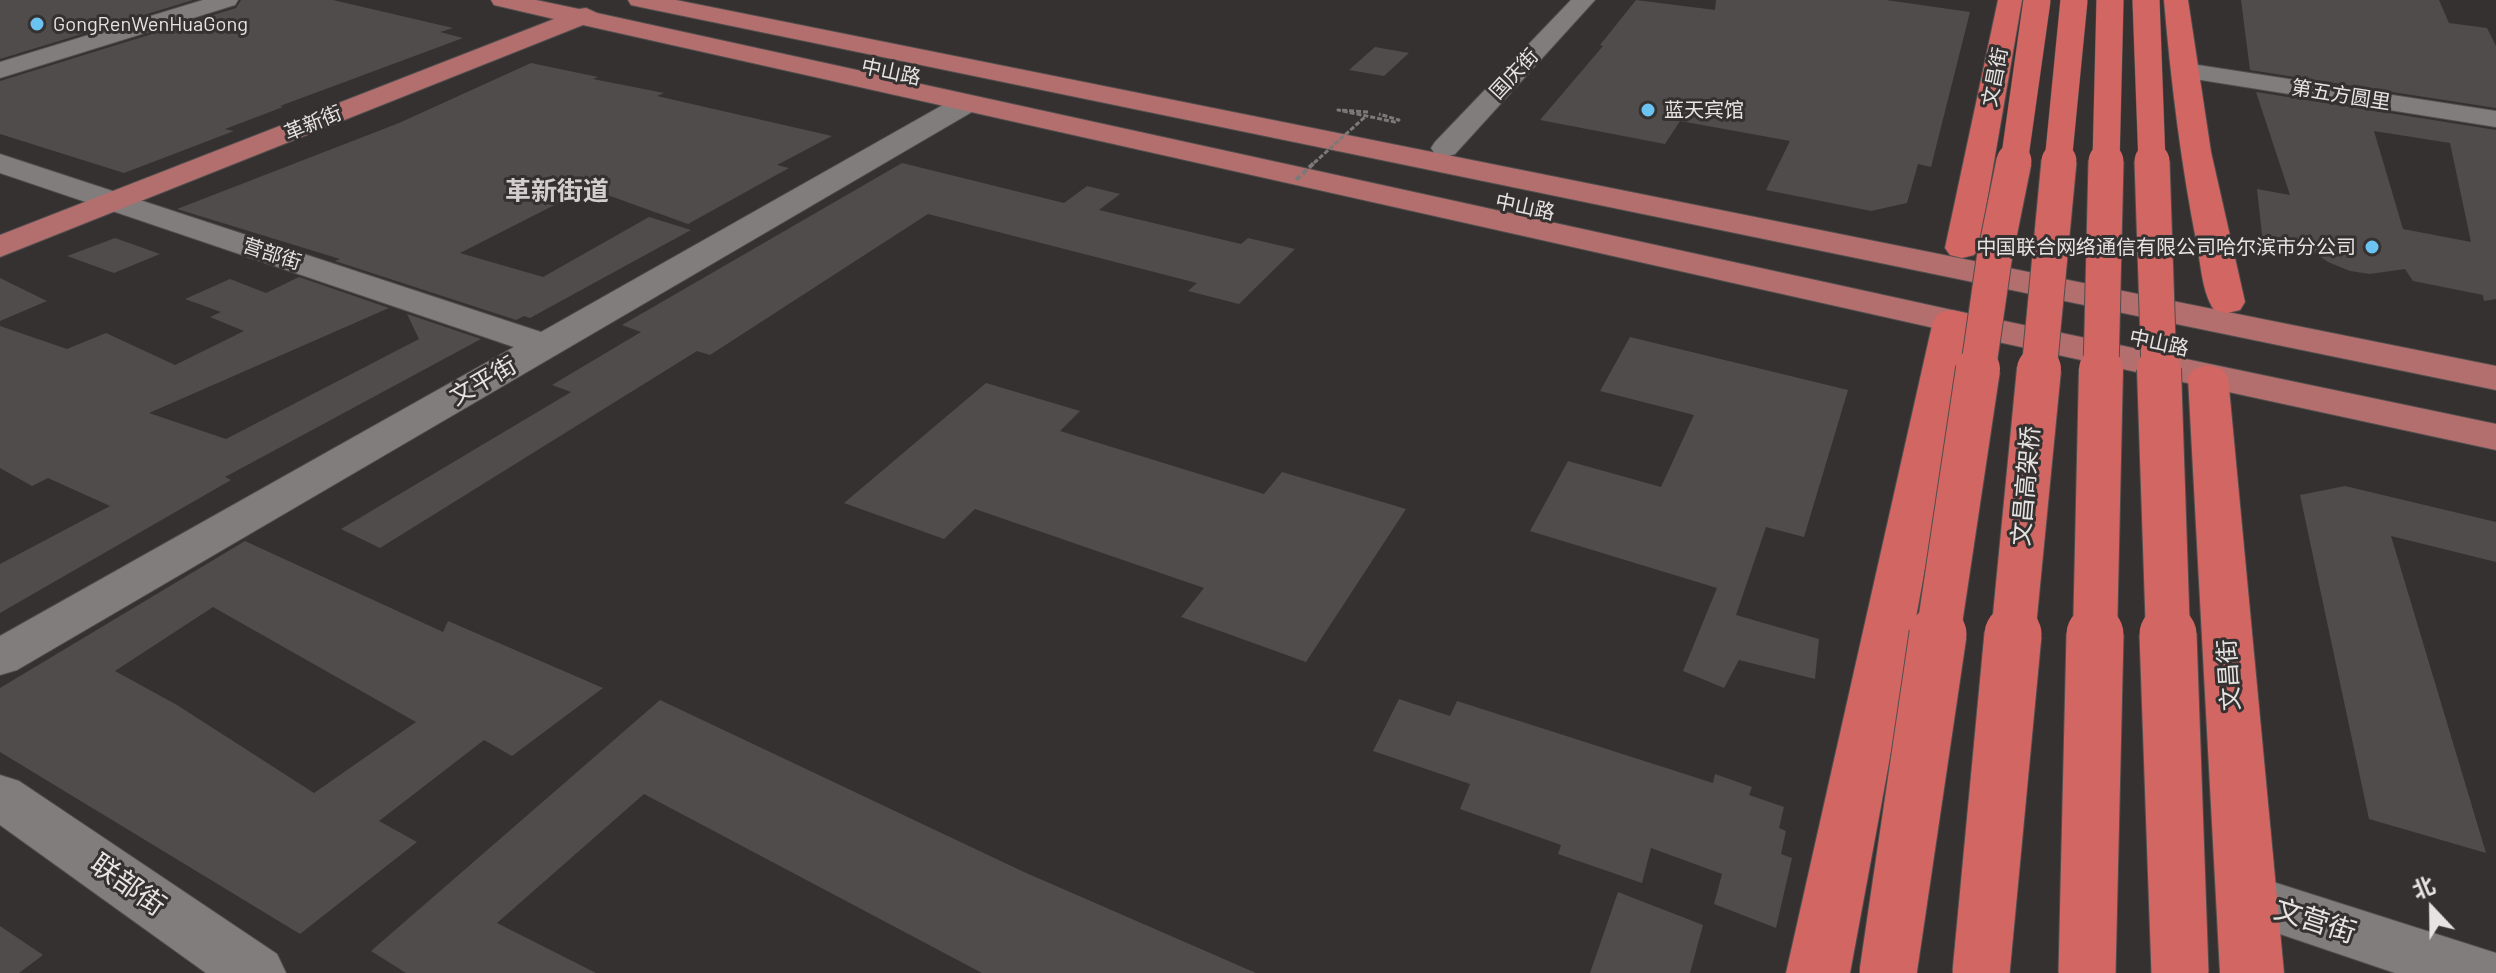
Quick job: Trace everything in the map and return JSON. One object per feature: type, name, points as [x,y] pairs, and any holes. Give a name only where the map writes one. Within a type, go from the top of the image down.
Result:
[{"type":"highway","name":"文昌街","points":[[1978,254],[2010,0]]},
{"type":"highway","points":[[1888,973],[1978,254],[2012,174],[2037,0]]},
{"type":"highway","name":"文昌高架桥","points":[[1981,973],[2074,0]]},
{"type":"highway","points":[[2087,973],[2110,0]]},
{"type":"highway","points":[[2146,0],[2180,973]]},
{"type":"highway","points":[[2176,0],[2211,236],[2227,302]]},
{"type":"highway","points":[[1978,254],[2052,212]]},
{"type":"highway","points":[[1818,973],[1952,321]]},
{"type":"highway","points":[[2098,437],[2159,353]]},
{"type":"highway","name":"文昌街","points":[[2208,377],[2252,973]]},
{"type":"main road","points":[[503,0],[603,9],[967,103],[2208,377],[2496,437]]},
{"type":"main road","name":"中山路","points":[[554,0],[2496,415]]},
{"type":"main road","name":"中山路","points":[[640,0],[2496,378]]},
{"type":"main road","points":[[695,0],[2227,302],[2496,358]]},
{"type":"main road","name":"革新街","points":[[0,247],[603,9]]},
{"type":"street","points":[[0,70],[227,0]]},
{"type":"street","name":"国庆街","points":[[1445,148],[1584,0]]},
{"type":"street","name":"第五方圆里","points":[[2185,71],[2496,119]]},
{"type":"street","name":"文平街","points":[[0,658],[967,103]]},
{"type":"street","name":"营部街","points":[[0,163],[545,345]]},
{"type":"street","name":"联部街","points":[[0,796],[255,973]]},
{"type":"street","name":"文营街","points":[[2245,898],[2477,973]]},
{"type":"path","points":[[1367,114],[1338,110],[1341,108],[1367,114],[1395,122],[1399,120],[1379,114]]},
{"type":"path","points":[[1296,180],[1367,114]]},
{"type":"building","name":"GongRenWenHuaGong","points":[[0,0],[193,0],[0,59]]},
{"type":"building","points":[[241,0],[333,0],[453,28],[440,32],[463,38],[280,106],[283,107],[225,129],[234,131],[124,173],[0,134],[0,81],[236,8]]},
{"type":"building","points":[[1636,0],[1715,10],[1716,0],[1886,0],[1970,12],[1931,167],[1918,164],[1907,203],[1871,211],[1766,190],[1790,141],[1680,121],[1665,144],[1540,120],[1603,46],[1600,45]]},
{"type":"building","points":[[2241,0],[2439,0],[2449,23],[2487,28],[2496,46],[2496,108],[2250,70]]},
{"type":"building","points":[[1375,47],[1409,53],[1384,76],[1349,70]]},
{"type":"building","points":[[531,63],[832,136],[777,165],[789,168],[688,224],[588,188],[460,253],[543,277],[649,217],[691,230],[530,318],[524,316],[516,320],[335,261],[340,259],[177,209],[399,123]]},
{"type":"building","points":[[2256,92],[2496,130],[2496,299],[2484,301],[2483,295],[2413,281],[2405,269],[2370,274],[2350,271],[2312,251],[2263,243],[2257,189],[2290,195]],"holes":[[[2374,131],[2450,143],[2471,242],[2403,229]]]},
{"type":"building","points":[[902,163],[1064,203],[1087,186],[1120,194],[1099,210],[1241,244],[1248,238],[1295,249],[1239,304],[1188,291],[1197,283],[928,214],[710,355],[697,351],[380,548],[341,529],[571,392],[552,385],[641,332],[622,325]]},
{"type":"building","points":[[115,238],[160,254],[114,273],[67,256]]},
{"type":"building","points":[[299,277],[389,308],[149,413],[226,439],[419,339],[407,314],[481,339],[225,477],[231,480],[0,613],[0,564],[110,506],[48,478],[32,486],[0,468],[0,326],[67,349],[106,333],[175,365],[244,331],[210,317],[221,312],[185,299],[230,279],[266,293]]},
{"type":"building","points":[[0,278],[47,301],[0,321]]},
{"type":"building","points":[[1630,337],[1848,390],[1804,537],[1766,527],[1736,615],[1819,639],[1815,679],[1739,660],[1724,688],[1683,671],[1717,588],[1530,531],[1568,461],[1661,487],[1694,415],[1600,391]]},
{"type":"building","points":[[986,383],[1080,411],[1060,431],[1264,494],[1282,472],[1406,509],[1306,662],[1181,617],[1204,588],[975,509],[944,539],[844,503]]},
{"type":"building","points":[[2345,486],[2496,522],[2496,562],[2391,536],[2486,853],[2369,819],[2300,495]]},
{"type":"building","points":[[245,541],[443,632],[448,621],[603,688],[512,756],[484,740],[379,821],[417,842],[300,934],[0,752],[0,688]],"holes":[[[213,607],[416,722],[314,793],[177,705],[115,671]]]},
{"type":"building","points":[[1399,699],[1450,716],[1457,701],[1713,783],[1715,774],[1752,787],[1749,795],[1784,807],[1779,828],[1786,831],[1781,854],[1792,858],[1776,928],[1714,904],[1722,874],[1651,848],[1642,883],[1558,854],[1561,845],[1460,809],[1470,784],[1373,751]]},
{"type":"building","points":[[660,700],[1024,872],[1256,973],[982,973],[644,794],[497,923],[596,973],[406,973],[371,951]]},
{"type":"building","points":[[1618,892],[1703,925],[1690,973],[1590,973]]},
{"type":"building","points":[[0,926],[43,955],[19,973],[0,973]]},
{"type":"place","name":"GongRenWenHuaGong","points":[[37,24]]},
{"type":"place","name":"蓝天宾馆","points":[[1648,110]]},
{"type":"place","name":"中国联合网络通信有限公司哈尔滨市分公司","points":[[2372,247]]},
{"type":"district","name":"革新街道","points":[[557,191]]}]
